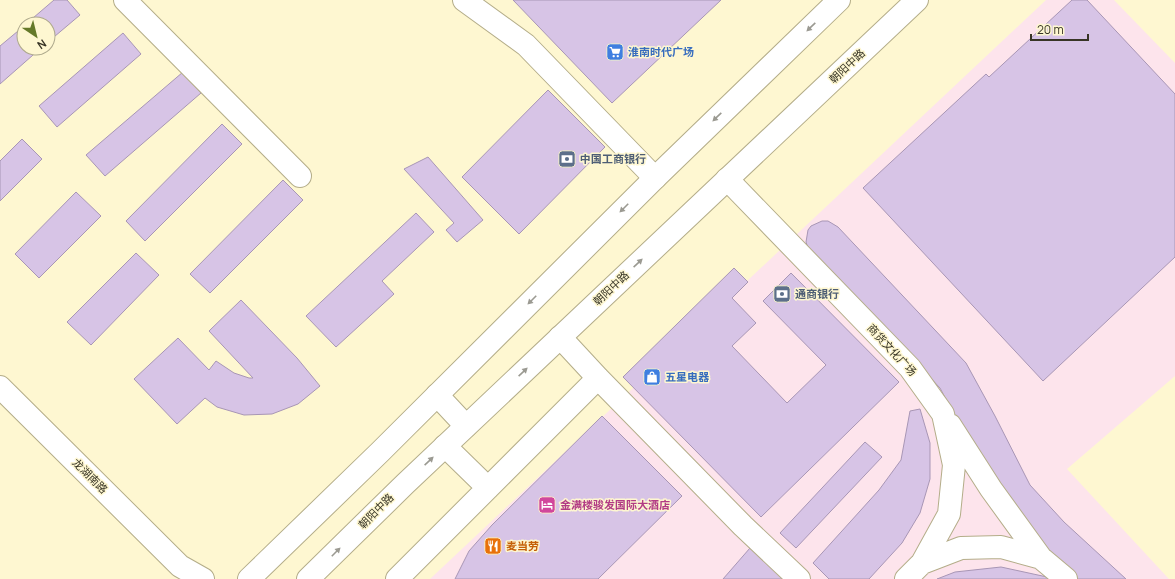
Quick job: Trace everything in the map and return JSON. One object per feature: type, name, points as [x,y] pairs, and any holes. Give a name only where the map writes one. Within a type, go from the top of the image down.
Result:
[{"type":"main road","points":[[125,0],[300,176]]},
{"type":"main road","points":[[464,0],[526,45],[655,178]]},
{"type":"main road","points":[[249,579],[655,178],[839,0]]},
{"type":"main road","name":"朝阳中路","points":[[316,577],[445,446],[917,0]]},
{"type":"main road","name":"商货文化广场","points":[[727,179],[910,368],[943,414],[954,464],[949,514],[922,563],[906,579]]},
{"type":"main road","points":[[560,337],[598,378],[798,579]]},
{"type":"main road","points":[[397,579],[598,378]]},
{"type":"main road","name":"龙湖南路","points":[[0,387],[184,572],[203,579]]},
{"type":"main road","points":[[437,395],[466,426]]},
{"type":"main road","points":[[943,414],[991,489],[1041,558],[1066,579]]},
{"type":"main road","points":[[445,446],[488,488]]},
{"type":"main road","points":[[922,563],[961,548],[1001,547],[1041,558]]},
{"type":"shaded area","points":[[1046,0],[1114,0],[1175,63],[1175,376],[1067,469],[1169,579],[430,579]]},
{"type":"building","points":[[54,0],[67,0],[80,15],[56,35],[56,16],[35,16]]},
{"type":"building","name":"淮南时代广场","points":[[513,0],[721,0],[612,103]]},
{"type":"building","points":[[1072,0],[1087,0],[1175,94],[1175,257],[1043,381],[863,188],[986,74],[989,77]]},
{"type":"building","points":[[16,33],[16,56],[32,56],[0,84],[0,46]]},
{"type":"building","points":[[123,33],[141,54],[57,127],[39,106]]},
{"type":"building","points":[[183,72],[201,93],[105,176],[86,155]]},
{"type":"building","points":[[548,90],[605,147],[519,234],[462,177]]},
{"type":"building","points":[[222,124],[242,144],[145,241],[126,221]]},
{"type":"building","points":[[22,139],[42,159],[0,201],[0,161]]},
{"type":"building","points":[[428,157],[483,220],[457,242],[446,230],[454,223],[404,169]]},
{"type":"building","points":[[283,180],[303,200],[210,293],[190,274]]},
{"type":"building","points":[[76,192],[101,216],[39,278],[15,254]]},
{"type":"building","points":[[416,213],[434,232],[382,281],[394,294],[336,347],[306,316]]},
{"type":"building","points":[[822,221],[828,221],[838,227],[966,363],[1030,485],[1064,522],[1126,579],[1076,579],[1040,545],[964,433],[940,388],[808,248],[806,242],[808,230],[811,226]]},
{"type":"building","points":[[136,253],[159,275],[91,345],[67,322]]},
{"type":"building","points":[[734,268],[748,282],[732,298],[756,323],[732,346],[787,403],[826,365],[763,301],[791,273],[899,382],[761,517],[623,377]]},
{"type":"building","points":[[241,300],[297,358],[320,386],[298,404],[272,414],[244,415],[217,407],[205,398],[177,424],[134,379],[178,338],[209,370],[216,361],[234,373],[253,378],[209,331]]},
{"type":"building","points":[[920,409],[930,443],[930,479],[920,513],[902,543],[869,579],[829,579],[813,563],[879,490],[901,460],[910,411]]},
{"type":"building","points":[[602,416],[682,496],[598,579],[455,579],[469,551],[492,525]]},
{"type":"building","points":[[865,442],[882,457],[796,548],[780,533]]},
{"type":"building","points":[[750,548],[784,579],[723,579]]},
{"type":"building","points":[[1001,567],[1047,577],[1050,579],[937,579],[955,572]]},
{"type":"place","name":"淮南时代广场","points":[[615,52]]},
{"type":"place","name":"中国工商银行","points":[[567,159]]},
{"type":"place","name":"通商银行","points":[[782,294]]},
{"type":"place","name":"五星电器","points":[[652,377]]},
{"type":"place","name":"金满楼骏发国际大酒店","points":[[547,505]]},
{"type":"place","name":"麦当劳","points":[[493,546]]}]
